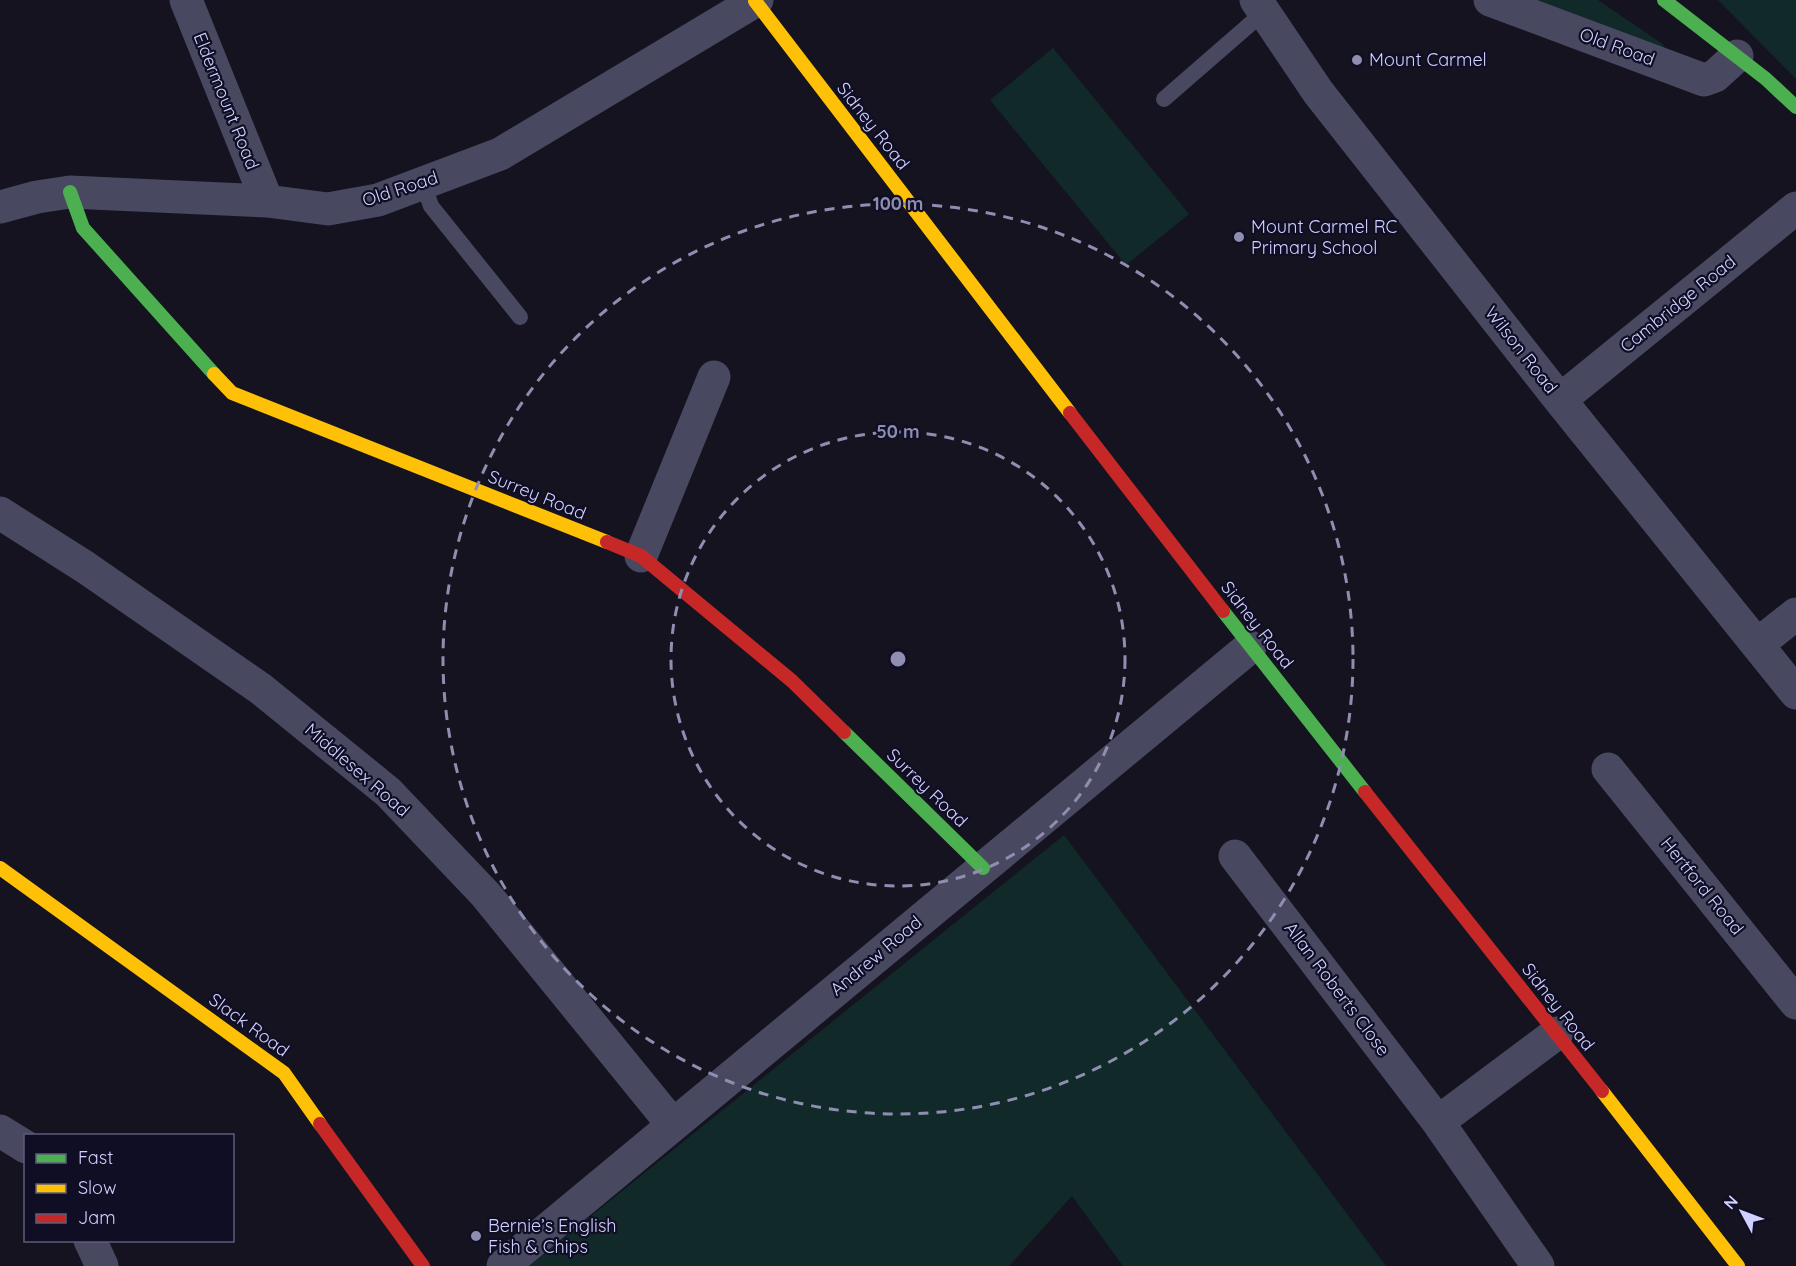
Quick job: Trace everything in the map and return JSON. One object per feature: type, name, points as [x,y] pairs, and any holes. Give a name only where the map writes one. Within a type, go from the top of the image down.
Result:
[{"type":"street","name":"Eldermount Road","points":[[186,0],[267,201]]},
{"type":"street","name":"Old Road","points":[[1490,0],[1704,80],[1715,76],[1737,56]]},
{"type":"street","points":[[1664,0],[1737,56],[1796,107]]},
{"type":"street","name":"Old Road","points":[[0,207],[37,197],[70,192],[267,201],[328,209],[378,200],[500,154],[756,1]]},
{"type":"street","name":"Sidney Road","points":[[756,1],[1250,647],[1557,1033],[1738,1266]]},
{"type":"street","name":"Wilson Road","points":[[1260,6],[1318,92],[1560,400],[1796,693]]},
{"type":"street","name":"Surrey Road","points":[[70,192],[83,228],[232,393],[641,556],[792,681],[983,868]]},
{"type":"street","name":"Cambridge Road","points":[[1560,400],[1796,208]]},
{"type":"street","points":[[641,556],[714,377]]},
{"type":"street","name":"Middlesex Road","points":[[0,513],[85,567],[261,689],[388,792],[486,895],[673,1125]]},
{"type":"street","points":[[1758,644],[1796,614]]},
{"type":"street","name":"Andrew Road","points":[[503,1266],[1250,647]]},
{"type":"street","name":"Hertford Road","points":[[1608,770],[1796,1003]]},
{"type":"street","name":"Allan Roberts Close","points":[[1235,856],[1438,1122],[1538,1266]]},
{"type":"street","name":"Slack Road","points":[[0,868],[284,1073],[423,1266]]},
{"type":"street","points":[[1438,1122],[1557,1033]]},
{"type":"street","points":[[0,1131],[24,1146]]},
{"type":"street","points":[[91,1242],[102,1266]]},
{"type":"lane","points":[[1164,99],[1260,6]]},
{"type":"lane","points":[[423,183],[431,206],[520,317]]},
{"type":"green space","points":[[1527,0],[1598,0],[1664,45],[1661,52]]},
{"type":"green space","points":[[1718,0],[1796,0],[1796,79]]},
{"type":"green space","points":[[1053,48],[1189,214],[1126,265],[990,100]]},
{"type":"green space","points":[[1064,835],[1386,1266],[1123,1266],[1072,1196],[1009,1266],[529,1266]]},
{"type":"traffic: fast","points":[[1664,0],[1766,79],[1796,107]]},
{"type":"traffic: fast","points":[[70,192],[83,228],[214,374]]},
{"type":"traffic: fast","points":[[1223,611],[1365,792]]},
{"type":"traffic: fast","points":[[844,732],[983,868]]},
{"type":"traffic: slow","points":[[755,1],[1070,413]]},
{"type":"traffic: slow","points":[[214,374],[232,393],[607,542]]},
{"type":"traffic: slow","points":[[0,868],[284,1073],[320,1124]]},
{"type":"traffic: slow","points":[[1602,1091],[1738,1266]]},
{"type":"traffic: jam","points":[[1070,413],[1223,611]]},
{"type":"traffic: jam","points":[[607,542],[641,556],[792,681],[844,732]]},
{"type":"traffic: jam","points":[[1365,792],[1602,1091]]},
{"type":"traffic: jam","points":[[320,1124],[423,1266]]},
{"type":"place","name":"Mount Carmel","points":[[1357,60]]},
{"type":"place","name":"Mount Carmel RC Primary School","points":[[1239,237]]},
{"type":"place","name":"Bernie’s English Fish & Chips","points":[[476,1236]]}]
